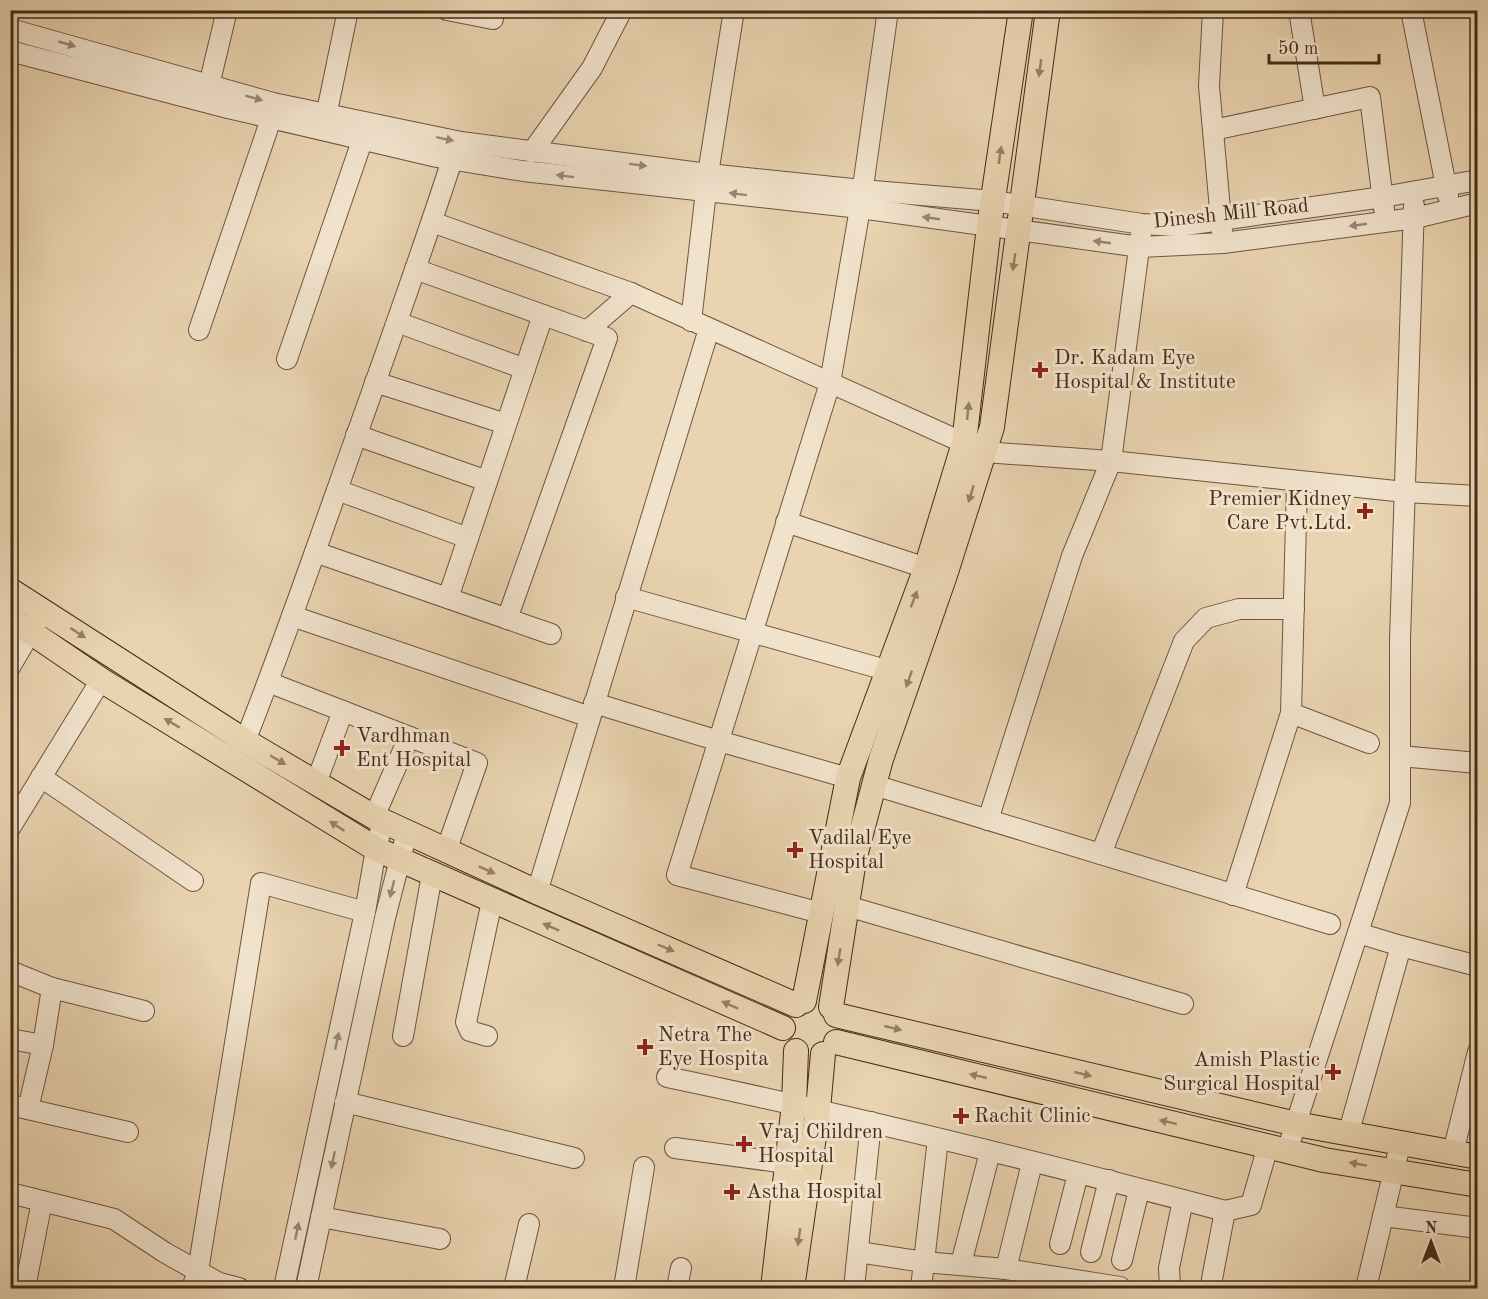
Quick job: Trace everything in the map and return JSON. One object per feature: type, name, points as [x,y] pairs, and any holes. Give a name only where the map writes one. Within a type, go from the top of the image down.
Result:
[{"type":"main road","points":[[792,1288],[829,1048],[839,1033],[834,1011],[854,860],[881,759],[974,448],[989,226],[1021,10]]},
{"type":"main road","points":[[1048,10],[992,427],[974,448],[886,670],[848,778],[800,1003],[785,1019],[783,1028],[789,1045],[796,1052],[813,1056],[829,1048],[1324,1160],[1478,1185]]},
{"type":"main road","points":[[10,591],[245,741],[379,819],[537,892],[800,1003],[823,1002],[834,1011],[1296,1124],[1400,1145],[1478,1157]]},
{"type":"main road","points":[[10,618],[101,680],[376,849],[783,1028]]},
{"type":"main road","points":[[773,1288],[794,1104],[796,1052]]},
{"type":"street","points":[[207,94],[226,10]]},
{"type":"street","points":[[325,124],[348,10]]},
{"type":"street","points":[[447,10],[493,19]]},
{"type":"street","points":[[532,152],[592,68],[622,10]]},
{"type":"street","points":[[691,321],[707,182],[734,10]]},
{"type":"street","points":[[821,913],[677,875],[830,383],[861,199],[888,10]]},
{"type":"street","points":[[1213,10],[1209,86],[1223,243]]},
{"type":"street","points":[[1299,10],[1315,109]]},
{"type":"street","points":[[1411,10],[1450,209]]},
{"type":"street","points":[[10,29],[207,94],[270,119],[325,124],[532,152],[707,182],[861,199]]},
{"type":"street","points":[[10,51],[207,94],[325,124],[362,141],[452,160],[569,177],[707,182]]},
{"type":"street","points":[[1213,130],[1370,97],[1386,221]]},
{"type":"street","points":[[199,330],[270,119]]},
{"type":"street","points":[[287,359],[362,141]]},
{"type":"street","points":[[245,741],[397,322],[452,160]]},
{"type":"street","name":"Dinesh Mill Road","points":[[861,199],[993,201],[1142,224],[1178,226],[1383,197],[1478,180]]},
{"type":"street","points":[[666,1077],[818,1109],[1109,1180],[1139,1190],[1225,1211],[1251,1206],[1278,1148],[1296,1124],[1400,803],[1400,639],[1415,218],[1413,191]]},
{"type":"street","name":"Dinesh Mill Road","points":[[861,199],[989,226],[1140,247],[1223,243],[1415,218],[1478,203]]},
{"type":"street","points":[[432,222],[630,293],[974,448],[1297,482],[1478,496]]},
{"type":"street","points":[[988,820],[1072,556],[1112,461],[1142,224]]},
{"type":"street","points":[[415,269],[607,338],[507,619]]},
{"type":"street","points":[[587,331],[630,293]]},
{"type":"street","points":[[448,598],[543,315]]},
{"type":"street","points":[[397,322],[525,369]]},
{"type":"street","points":[[537,892],[709,328]]},
{"type":"street","points":[[375,382],[506,424]]},
{"type":"street","points":[[356,435],[487,481]]},
{"type":"street","points":[[1233,895],[1291,713],[1297,482]]},
{"type":"street","points":[[337,490],[468,538]]},
{"type":"street","points":[[786,522],[926,568]]},
{"type":"street","points":[[315,552],[551,634]]},
{"type":"street","points":[[626,597],[886,670]]},
{"type":"street","points":[[1101,854],[1184,642],[1206,618],[1239,609],[1294,609]]},
{"type":"street","points":[[10,667],[43,611]]},
{"type":"street","points":[[292,616],[592,710],[719,741],[848,778]]},
{"type":"street","points":[[10,828],[101,680]]},
{"type":"street","points":[[268,682],[477,763],[446,851]]},
{"type":"street","points":[[316,783],[343,711]]},
{"type":"street","points":[[1291,713],[1369,743]]},
{"type":"street","points":[[284,1288],[365,912],[379,819],[409,737]]},
{"type":"street","points":[[1400,756],[1478,762]]},
{"type":"street","points":[[41,777],[193,881]]},
{"type":"street","points":[[874,785],[1330,924]]},
{"type":"street","points":[[306,1288],[345,1102],[407,832]]},
{"type":"street","points":[[403,1036],[432,875]]},
{"type":"street","points":[[195,1280],[261,883],[365,912]]},
{"type":"street","points":[[486,1036],[470,1031],[466,1022],[492,901]]},
{"type":"street","points":[[848,906],[1183,1004]]},
{"type":"street","points":[[1358,933],[1478,966]]},
{"type":"street","points":[[1348,1135],[1401,946]]},
{"type":"street","points":[[10,970],[52,988],[144,1011]]},
{"type":"street","points":[[52,988],[43,1045],[19,1107],[128,1132]]},
{"type":"street","points":[[10,1039],[43,1045]]},
{"type":"street","points":[[1453,1152],[1478,1052]]},
{"type":"street","points":[[345,1102],[574,1158]]},
{"type":"street","points":[[854,1288],[872,1122]]},
{"type":"street","points":[[921,1288],[938,1139]]},
{"type":"street","points":[[1366,1288],[1400,1145]]},
{"type":"street","points":[[675,1148],[786,1163]]},
{"type":"street","points":[[961,1264],[990,1152]]},
{"type":"street","points":[[1006,1269],[1032,1163]]},
{"type":"street","points":[[624,1288],[644,1167]]},
{"type":"street","points":[[1060,1244],[1078,1174]]},
{"type":"street","points":[[1091,1252],[1109,1180]]},
{"type":"street","points":[[1122,1260],[1139,1190]]},
{"type":"street","points":[[10,1193],[114,1219],[195,1280],[239,1288]]},
{"type":"street","points":[[1170,1288],[1169,1268],[1183,1200]]},
{"type":"street","points":[[25,1288],[42,1201]]},
{"type":"street","points":[[1212,1279],[1225,1211]]},
{"type":"street","points":[[1383,1216],[1478,1228]]},
{"type":"street","points":[[321,1217],[440,1239]]},
{"type":"street","points":[[514,1288],[529,1224]]},
{"type":"street","points":[[858,1252],[924,1262],[1006,1269],[1120,1287]]},
{"type":"street","points":[[677,1288],[681,1268]]},
{"type":"place","name":"Dr. Kadam Eye Hospital & Institute","points":[[1040,370]]},
{"type":"place","name":"Premier Kidney Care Pvt.Ltd.","points":[[1365,511]]},
{"type":"place","name":"Vardhman Ent Hospital","points":[[342,748]]},
{"type":"place","name":"Vadilal Eye Hospital","points":[[795,850]]},
{"type":"place","name":"Netra The Eye Hospita","points":[[645,1047]]},
{"type":"place","name":"Amish Plastic Surgical Hospital","points":[[1333,1072]]},
{"type":"place","name":"Rachit Clinic","points":[[961,1116]]},
{"type":"place","name":"Vraj Children Hospital","points":[[744,1144]]},
{"type":"place","name":"Astha Hospital","points":[[732,1192]]}]
